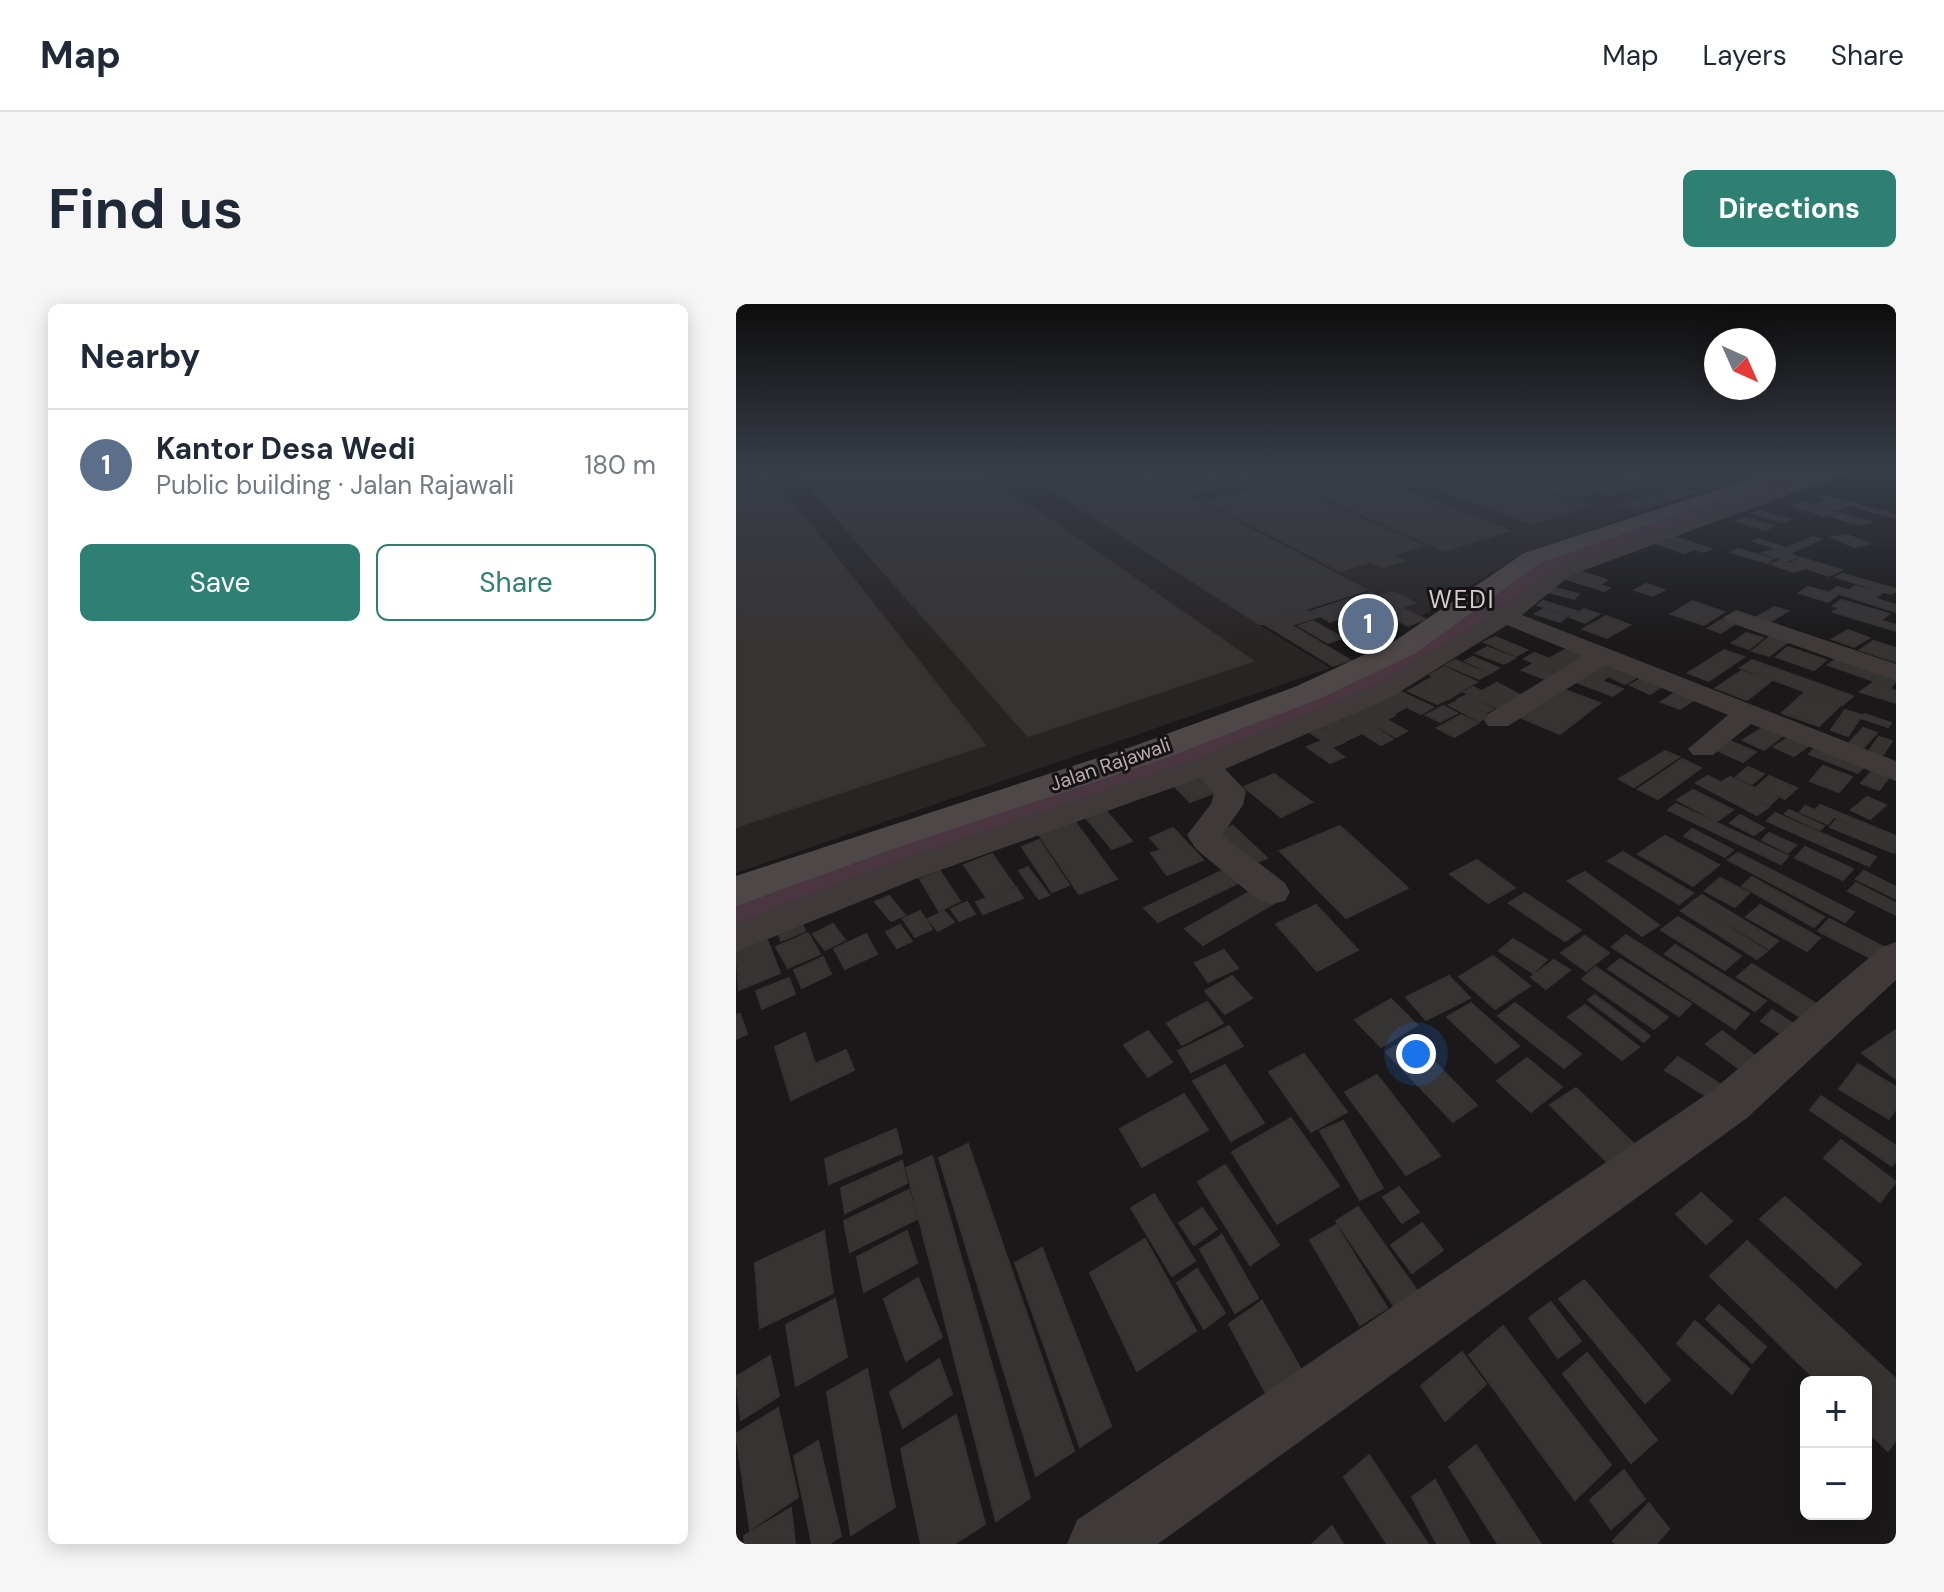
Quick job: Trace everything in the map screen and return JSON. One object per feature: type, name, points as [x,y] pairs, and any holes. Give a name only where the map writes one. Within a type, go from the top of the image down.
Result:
[{"type":"street","name":"Jalan Rajawali","points":[[736,892],[865,844],[1141,755],[1316,689],[1487,609],[1510,570],[1539,554],[1619,528]]},
{"type":"street","points":[[736,938],[905,870],[1205,766],[1381,692],[1425,668],[1487,609],[1564,571],[1685,528]]},
{"type":"street","points":[[1487,609],[1896,772]]},
{"type":"street","points":[[1736,617],[1896,673]]},
{"type":"street","points":[[1498,720],[1603,655]]},
{"type":"street","points":[[1703,749],[1748,713]]},
{"type":"street","points":[[1205,766],[1230,791],[1227,805],[1204,835],[1272,892]]},
{"type":"street","points":[[1101,1544],[1730,1104],[1896,957]]},
{"type":"shaded area","points":[[736,528],[1598,528],[1524,553],[1422,616],[1367,590],[1258,624],[1330,668],[736,873]]},
{"type":"building","points":[[736,528],[813,528],[985,745],[736,827]]},
{"type":"building","points":[[845,528],[1062,528],[1253,661],[1028,736]]},
{"type":"building","points":[[1110,528],[1248,528],[1367,590],[1259,624]]},
{"type":"building","points":[[1257,528],[1383,528],[1424,546],[1392,555],[1404,561],[1382,567],[1371,562],[1340,571]]},
{"type":"building","points":[[1392,528],[1501,528],[1509,531],[1444,551]]},
{"type":"building","points":[[1847,535],[1870,544],[1854,547],[1832,537]]},
{"type":"building","points":[[1672,536],[1711,549],[1702,552],[1664,538]]},
{"type":"building","points":[[1813,537],[1821,539],[1790,553],[1753,541],[1758,539],[1787,548]]},
{"type":"building","points":[[1662,540],[1692,550],[1684,553],[1654,543]]},
{"type":"building","points":[[1738,549],[1773,559],[1767,563],[1731,552]]},
{"type":"building","points":[[1775,549],[1798,557],[1786,561],[1763,553]]},
{"type":"building","points":[[1802,558],[1841,570],[1829,576],[1790,563]]},
{"type":"building","points":[[1779,561],[1803,569],[1794,572],[1771,564]]},
{"type":"building","points":[[1575,570],[1607,580],[1601,584],[1568,573]]},
{"type":"building","points":[[1843,574],[1896,591],[1891,594],[1836,577]]},
{"type":"building","points":[[1571,576],[1609,588],[1604,591],[1566,579]]},
{"type":"building","points":[[1646,584],[1664,590],[1653,596],[1635,590]]},
{"type":"building","points":[[1855,586],[1882,593],[1876,597],[1850,590]]},
{"type":"building","points":[[1808,587],[1837,595],[1828,602],[1799,593]]},
{"type":"building","points":[[1838,587],[1896,605],[1896,612],[1831,591]]},
{"type":"building","points":[[1554,588],[1579,594],[1574,599],[1548,592]]},
{"type":"building","points":[[1370,592],[1425,619],[1408,626],[1397,620],[1365,632],[1340,618],[1330,622],[1312,611]]},
{"type":"building","points":[[1394,592],[1415,603],[1403,607],[1382,595]]},
{"type":"building","points":[[1841,600],[1889,614],[1881,620],[1833,606]]},
{"type":"building","points":[[1543,601],[1576,611],[1572,615],[1538,605]]},
{"type":"building","points":[[1692,601],[1724,612],[1704,625],[1671,614]]},
{"type":"building","points":[[1774,607],[1788,611],[1769,622],[1755,618]]},
{"type":"building","points":[[1839,608],[1896,625],[1896,631],[1833,612]]},
{"type":"building","points":[[1543,609],[1567,616],[1560,622],[1535,614]]},
{"type":"building","points":[[1584,609],[1599,614],[1585,623],[1570,617]]},
{"type":"building","points":[[1306,610],[1318,617],[1291,625],[1350,660],[1333,666],[1264,624]]},
{"type":"building","points":[[1606,616],[1630,625],[1607,638],[1583,629]]},
{"type":"building","points":[[1728,616],[1740,620],[1721,633],[1708,628]]},
{"type":"building","points":[[1313,621],[1343,638],[1328,643],[1299,626]]},
{"type":"building","points":[[1848,630],[1869,638],[1854,647],[1832,639]]},
{"type":"building","points":[[1776,632],[1793,638],[1769,656],[1752,651]]},
{"type":"building","points":[[1746,633],[1763,638],[1749,649],[1732,643]]},
{"type":"building","points":[[1495,637],[1527,650],[1516,656],[1484,642]]},
{"type":"building","points":[[1873,641],[1896,648],[1896,662],[1860,650]]},
{"type":"building","points":[[1572,646],[1591,653],[1570,666],[1550,658]]},
{"type":"building","points":[[1487,647],[1515,658],[1504,664],[1476,653]]},
{"type":"building","points":[[1788,647],[1826,660],[1814,670],[1776,657]]},
{"type":"building","points":[[1724,650],[1744,657],[1709,681],[1688,673]]},
{"type":"building","points":[[1534,653],[1568,666],[1558,672],[1524,659]]},
{"type":"building","points":[[1841,655],[1896,673],[1896,681],[1891,687],[1828,665]]},
{"type":"building","points":[[1473,657],[1499,668],[1491,673],[1465,661]]},
{"type":"building","points":[[1607,659],[1625,666],[1603,680],[1585,673]]},
{"type":"building","points":[[1455,660],[1488,674],[1479,679],[1446,665]]},
{"type":"building","points":[[1752,660],[1853,696],[1842,705],[1740,668]]},
{"type":"building","points":[[1533,664],[1557,674],[1547,680],[1522,670]]},
{"type":"building","points":[[1444,667],[1477,682],[1462,690],[1430,675]]},
{"type":"building","points":[[1627,668],[1642,674],[1625,684],[1610,677]]},
{"type":"building","points":[[1741,671],[1771,681],[1747,700],[1716,688]]},
{"type":"building","points":[[1583,674],[1623,689],[1613,696],[1573,681]]},
{"type":"building","points":[[1433,677],[1463,690],[1450,698],[1420,684]]},
{"type":"building","points":[[1645,677],[1664,685],[1650,694],[1630,685]]},
{"type":"building","points":[[1874,682],[1896,691],[1896,703],[1860,692]]},
{"type":"building","points":[[1497,683],[1522,696],[1509,702],[1484,690]]},
{"type":"building","points":[[1419,685],[1448,699],[1437,704],[1408,691]]},
{"type":"building","points":[[1473,687],[1509,704],[1499,709],[1464,692]]},
{"type":"building","points":[[1559,688],[1600,703],[1560,734],[1517,716]]},
{"type":"building","points":[[1397,690],[1433,707],[1421,714],[1385,696]]},
{"type":"building","points":[[1679,690],[1697,698],[1680,709],[1661,702]]},
{"type":"building","points":[[1804,693],[1840,706],[1819,726],[1782,713]]},
{"type":"building","points":[[1467,695],[1493,709],[1485,713],[1458,699]]},
{"type":"building","points":[[1384,697],[1405,708],[1395,713],[1374,702]]},
{"type":"building","points":[[1459,700],[1489,716],[1479,721],[1449,705]]},
{"type":"building","points":[[1374,704],[1395,715],[1388,719],[1366,707]]},
{"type":"building","points":[[1443,706],[1457,713],[1440,722],[1426,715]]},
{"type":"building","points":[[1365,708],[1407,731],[1396,737],[1354,713]]},
{"type":"building","points":[[1845,710],[1862,715],[1848,736],[1831,730]]},
{"type":"building","points":[[1349,711],[1393,739],[1381,745],[1337,717]]},
{"type":"building","points":[[1865,714],[1891,723],[1888,727],[1861,718]]},
{"type":"building","points":[[1461,715],[1478,723],[1454,737],[1437,728]]},
{"type":"building","points":[[1333,717],[1360,734],[1345,741],[1318,723]]},
{"type":"building","points":[[1765,726],[1785,734],[1764,750],[1743,740]]},
{"type":"building","points":[[1320,727],[1344,742],[1333,747],[1309,732]]},
{"type":"building","points":[[1863,728],[1877,733],[1863,748],[1849,743]]},
{"type":"building","points":[[1792,735],[1811,744],[1794,756],[1774,747]]},
{"type":"building","points":[[1879,737],[1892,741],[1882,756],[1869,751]]},
{"type":"building","points":[[1322,741],[1344,757],[1330,763],[1307,747]]},
{"type":"building","points":[[1730,741],[1756,752],[1743,762],[1717,750]]},
{"type":"building","points":[[1818,745],[1867,764],[1858,773],[1809,754]]},
{"type":"building","points":[[1665,751],[1679,757],[1634,787],[1619,779]]},
{"type":"building","points":[[1682,759],[1701,768],[1658,799],[1638,789]]},
{"type":"building","points":[[1823,766],[1852,777],[1839,792],[1810,781]]},
{"type":"building","points":[[1748,767],[1764,774],[1752,784],[1736,777]]},
{"type":"building","points":[[1874,769],[1891,775],[1879,790],[1861,783]]},
{"type":"building","points":[[1206,771],[1224,789],[1190,802],[1172,784]]},
{"type":"building","points":[[1274,774],[1312,802],[1281,817],[1244,787]]},
{"type":"building","points":[[1708,776],[1769,807],[1757,815],[1696,783]]},
{"type":"building","points":[[1769,776],[1797,788],[1785,799],[1757,787]]},
{"type":"building","points":[[1730,777],[1777,798],[1770,805],[1722,782]]},
{"type":"building","points":[[1693,790],[1733,810],[1717,821],[1677,800]]},
{"type":"building","points":[[1867,797],[1886,805],[1870,819],[1851,810]]},
{"type":"building","points":[[1676,804],[1788,856],[1781,864],[1668,810]]},
{"type":"building","points":[[1820,805],[1896,836],[1896,843],[1816,809]]},
{"type":"building","points":[[1805,806],[1833,818],[1828,824],[1800,812]]},
{"type":"building","points":[[1105,810],[1132,841],[1112,849],[1086,818]]},
{"type":"building","points":[[1789,810],[1824,826],[1820,830],[1785,814]]},
{"type":"building","points":[[1775,813],[1876,857],[1869,866],[1767,821]]},
{"type":"building","points":[[1740,815],[1764,828],[1754,835],[1730,823]]},
{"type":"building","points":[[1073,819],[1117,879],[1079,894],[1037,832]]},
{"type":"building","points":[[1836,820],[1896,844],[1896,850],[1894,853],[1830,827]]},
{"type":"building","points":[[1233,826],[1267,858],[1243,868],[1211,835]]},
{"type":"building","points":[[1340,826],[1408,888],[1346,918],[1280,851]]},
{"type":"building","points":[[1173,828],[1203,860],[1167,875],[1151,853],[1161,850],[1150,838]]},
{"type":"building","points":[[1692,829],[1733,850],[1725,857],[1684,836]]},
{"type":"building","points":[[1769,833],[1796,845],[1788,853],[1762,840]]},
{"type":"building","points":[[1665,836],[1719,865],[1693,886],[1638,854]]},
{"type":"building","points":[[1039,840],[1069,885],[1052,892],[1022,847]]},
{"type":"building","points":[[1805,847],[1853,869],[1843,880],[1795,858]]},
{"type":"building","points":[[1623,852],[1693,893],[1679,904],[1608,861]]},
{"type":"building","points":[[1738,853],[1854,912],[1845,922],[1728,860]]},
{"type":"building","points":[[992,854],[1014,885],[986,897],[964,865]]},
{"type":"building","points":[[1477,860],[1515,888],[1488,903],[1450,874]]},
{"type":"building","points":[[1028,867],[1049,895],[1039,899],[1019,871]]},
{"type":"building","points":[[1226,869],[1240,882],[1158,922],[1144,908]]},
{"type":"building","points":[[940,871],[960,901],[939,911],[920,879]]},
{"type":"building","points":[[1864,871],[1896,887],[1896,899],[1856,879]]},
{"type":"building","points":[[1585,872],[1659,925],[1642,936],[1568,881]]},
{"type":"building","points":[[1752,877],[1824,917],[1814,927],[1742,886]]},
{"type":"building","points":[[1720,878],[1749,893],[1735,907],[1705,891]]},
{"type":"building","points":[[1856,883],[1896,903],[1896,915],[1848,891]]},
{"type":"building","points":[[1016,887],[1023,898],[983,914],[976,902]]},
{"type":"building","points":[[1258,887],[1276,902],[1203,945],[1185,929]]},
{"type":"building","points":[[1525,893],[1581,930],[1565,941],[1509,903]]},
{"type":"building","points":[[1702,895],[1778,941],[1769,949],[1692,902]]},
{"type":"building","points":[[889,896],[905,915],[891,921],[875,902]]},
{"type":"building","points":[[967,902],[975,914],[959,921],[951,909]]},
{"type":"building","points":[[1691,903],[1767,951],[1757,959],[1681,911]]},
{"type":"building","points":[[1316,905],[1358,950],[1317,971],[1276,924]]},
{"type":"building","points":[[1760,905],[1820,938],[1807,951],[1746,917]]},
{"type":"building","points":[[920,911],[932,929],[915,937],[903,919]]},
{"type":"building","points":[[944,911],[954,922],[938,931],[928,919]]},
{"type":"building","points":[[1678,917],[1741,956],[1725,970],[1661,930]]},
{"type":"building","points":[[1829,919],[1888,949],[1878,962],[1818,931]]},
{"type":"building","points":[[801,921],[805,931],[781,941],[778,930]]},
{"type":"building","points":[[833,924],[845,940],[825,950],[813,934]]},
{"type":"building","points":[[900,925],[912,941],[897,948],[886,932]]},
{"type":"building","points":[[808,933],[820,954],[788,968],[776,947]]},
{"type":"building","points":[[866,934],[877,954],[845,969],[834,949]]},
{"type":"building","points":[[1626,935],[1749,1014],[1735,1029],[1612,947]]},
{"type":"building","points":[[1585,936],[1609,953],[1586,971],[1561,953]]},
{"type":"building","points":[[766,937],[780,973],[739,990],[736,949]]},
{"type":"building","points":[[1513,939],[1547,960],[1533,973],[1499,951]]},
{"type":"building","points":[[1675,945],[1766,1001],[1755,1011],[1665,954]]},
{"type":"building","points":[[1224,950],[1238,968],[1208,982],[1195,963]]},
{"type":"building","points":[[1493,956],[1530,986],[1495,1009],[1459,977]]},
{"type":"building","points":[[823,957],[831,974],[802,988],[794,970]]},
{"type":"building","points":[[1620,959],[1691,1004],[1679,1016],[1608,969]]},
{"type":"building","points":[[1554,960],[1570,970],[1546,989],[1531,977]]},
{"type":"building","points":[[1752,964],[1828,1011],[1814,1026],[1737,977]]},
{"type":"building","points":[[1596,967],[1668,1017],[1654,1029],[1582,979]]},
{"type":"building","points":[[1232,976],[1252,998],[1225,1014],[1205,991]]},
{"type":"building","points":[[1449,976],[1470,998],[1426,1020],[1406,997]]},
{"type":"building","points":[[789,978],[795,994],[762,1009],[756,991]]},
{"type":"building","points":[[1595,995],[1650,1036],[1644,1042],[1588,1000]]},
{"type":"building","points":[[1391,999],[1417,1025],[1381,1047],[1355,1020]]},
{"type":"building","points":[[1207,1002],[1223,1023],[1182,1045],[1167,1023]]},
{"type":"building","points":[[1471,1003],[1519,1046],[1496,1063],[1447,1017]]},
{"type":"building","points":[[1515,1003],[1581,1054],[1564,1068],[1498,1016]]},
{"type":"building","points":[[1585,1005],[1639,1047],[1622,1060],[1568,1017]]},
{"type":"building","points":[[1772,1010],[1809,1034],[1798,1045],[1761,1021]]},
{"type":"building","points":[[740,1014],[747,1034],[736,1039],[736,1015]]},
{"type":"building","points":[[1229,1026],[1243,1046],[1191,1072],[1178,1051]]},
{"type":"building","points":[[1896,1030],[1896,1079],[1862,1053]]},
{"type":"building","points":[[1148,1031],[1172,1062],[1148,1077],[1124,1045]]},
{"type":"building","points":[[1722,1031],[1765,1063],[1750,1077],[1706,1044]]},
{"type":"building","points":[[805,1033],[815,1064],[846,1050],[854,1070],[791,1100],[775,1047]]},
{"type":"building","points":[[1410,1037],[1477,1105],[1453,1122],[1386,1052]]},
{"type":"building","points":[[1304,1054],[1347,1112],[1311,1132],[1269,1072]]},
{"type":"building","points":[[1678,1057],[1726,1088],[1715,1102],[1665,1070]]},
{"type":"building","points":[[1527,1058],[1562,1087],[1531,1112],[1497,1081]]},
{"type":"building","points":[[1858,1064],[1896,1087],[1896,1109],[1889,1119],[1839,1089]]},
{"type":"building","points":[[1225,1065],[1264,1123],[1231,1141],[1193,1081]]},
{"type":"building","points":[[1377,1075],[1440,1156],[1406,1175],[1345,1092]]},
{"type":"building","points":[[1576,1088],[1634,1144],[1608,1163],[1550,1105]]},
{"type":"building","points":[[1184,1094],[1208,1130],[1142,1167],[1120,1129]]},
{"type":"building","points":[[1821,1096],[1896,1146],[1896,1161],[1892,1166],[1810,1110]]},
{"type":"building","points":[[1291,1118],[1339,1186],[1277,1224],[1232,1152]]},
{"type":"building","points":[[1343,1121],[1383,1188],[1360,1200],[1320,1131]]},
{"type":"building","points":[[896,1129],[902,1153],[829,1184],[825,1159]]},
{"type":"building","points":[[1841,1140],[1896,1182],[1880,1202],[1824,1158]]},
{"type":"building","points":[[968,1144],[1074,1451],[1036,1476],[939,1158]]},
{"type":"building","points":[[932,1156],[1030,1498],[996,1521],[906,1168]]},
{"type":"building","points":[[902,1161],[907,1183],[845,1213],[841,1188]]},
{"type":"building","points":[[1225,1165],[1279,1245],[1250,1265],[1198,1182]]},
{"type":"building","points":[[1399,1187],[1419,1212],[1402,1223],[1383,1197]]},
{"type":"building","points":[[909,1190],[917,1219],[850,1252],[844,1221]]},
{"type":"building","points":[[1701,1193],[1732,1221],[1706,1244],[1676,1214]]},
{"type":"building","points":[[1154,1194],[1195,1261],[1172,1276],[1131,1208]]},
{"type":"building","points":[[1785,1197],[1861,1264],[1836,1288],[1760,1219]]},
{"type":"building","points":[[1358,1207],[1420,1295],[1398,1312],[1336,1221]]},
{"type":"building","points":[[1202,1208],[1217,1229],[1194,1245],[1179,1223]]},
{"type":"building","points":[[1422,1223],[1443,1250],[1412,1273],[1391,1245]]},
{"type":"building","points":[[1336,1225],[1387,1308],[1360,1325],[1310,1240]]},
{"type":"building","points":[[824,1231],[833,1293],[760,1328],[755,1263]]},
{"type":"building","points":[[907,1231],[917,1263],[864,1292],[857,1257]]},
{"type":"building","points":[[1222,1235],[1258,1298],[1235,1313],[1200,1249]]},
{"type":"building","points":[[1145,1239],[1196,1331],[1137,1371],[1090,1273]]},
{"type":"building","points":[[1747,1241],[1896,1379],[1896,1440],[1888,1451],[1872,1436],[1872,1376],[1812,1376],[1710,1276]]},
{"type":"building","points":[[1042,1248],[1111,1426],[1080,1447],[1015,1263]]},
{"type":"building","points":[[1197,1269],[1225,1313],[1204,1329],[1177,1283]]},
{"type":"building","points":[[918,1278],[942,1337],[906,1361],[884,1299]]},
{"type":"building","points":[[1584,1280],[1670,1380],[1645,1403],[1559,1299]]},
{"type":"building","points":[[835,1299],[847,1357],[796,1386],[786,1325]]},
{"type":"building","points":[[1262,1301],[1303,1373],[1268,1397],[1229,1324]]},
{"type":"building","points":[[1551,1302],[1581,1341],[1558,1358],[1529,1318]]},
{"type":"building","points":[[1719,1305],[1766,1347],[1752,1363],[1706,1319]]},
{"type":"building","points":[[1695,1321],[1749,1369],[1732,1394],[1677,1344]]},
{"type":"building","points":[[1503,1326],[1611,1465],[1575,1500],[1469,1355]]},
{"type":"building","points":[[1462,1352],[1486,1384],[1445,1421],[1421,1386]]},
{"type":"building","points":[[1587,1353],[1657,1440],[1631,1463],[1563,1374]]},
{"type":"building","points":[[770,1356],[779,1396],[741,1420],[736,1377]]},
{"type":"building","points":[[939,1359],[952,1394],[903,1428],[890,1392]]},
{"type":"building","points":[[867,1369],[895,1507],[851,1535],[827,1392]]},
{"type":"building","points":[[778,1408],[798,1497],[750,1530],[736,1434]]},
{"type":"building","points":[[956,1415],[985,1524],[954,1544],[921,1544],[901,1449]]},
{"type":"building","points":[[818,1441],[841,1536],[829,1544],[812,1544],[794,1456]]},
{"type":"building","points":[[1476,1445],[1541,1544],[1498,1544],[1449,1467]]},
{"type":"building","points":[[1369,1455],[1428,1544],[1387,1544],[1344,1477]]},
{"type":"building","points":[[1624,1470],[1645,1499],[1611,1529],[1590,1500]]},
{"type":"building","points":[[1435,1480],[1470,1544],[1437,1544],[1412,1497]]},
{"type":"building","points":[[1649,1503],[1669,1529],[1656,1544],[1616,1544],[1613,1541]]},
{"type":"building","points":[[791,1508],[795,1544],[745,1544],[744,1536]]},
{"type":"building","points":[[1332,1526],[1343,1544],[1312,1544]]},
{"type":"waterway","points":[[736,911],[767,897],[1308,709],[1398,662],[1554,566],[1664,528]]},
{"type":"place","name":"Kantor Desa Wedi","points":[[1368,624]]},
{"type":"district","name":"WEDI","points":[[1462,600]]}]
